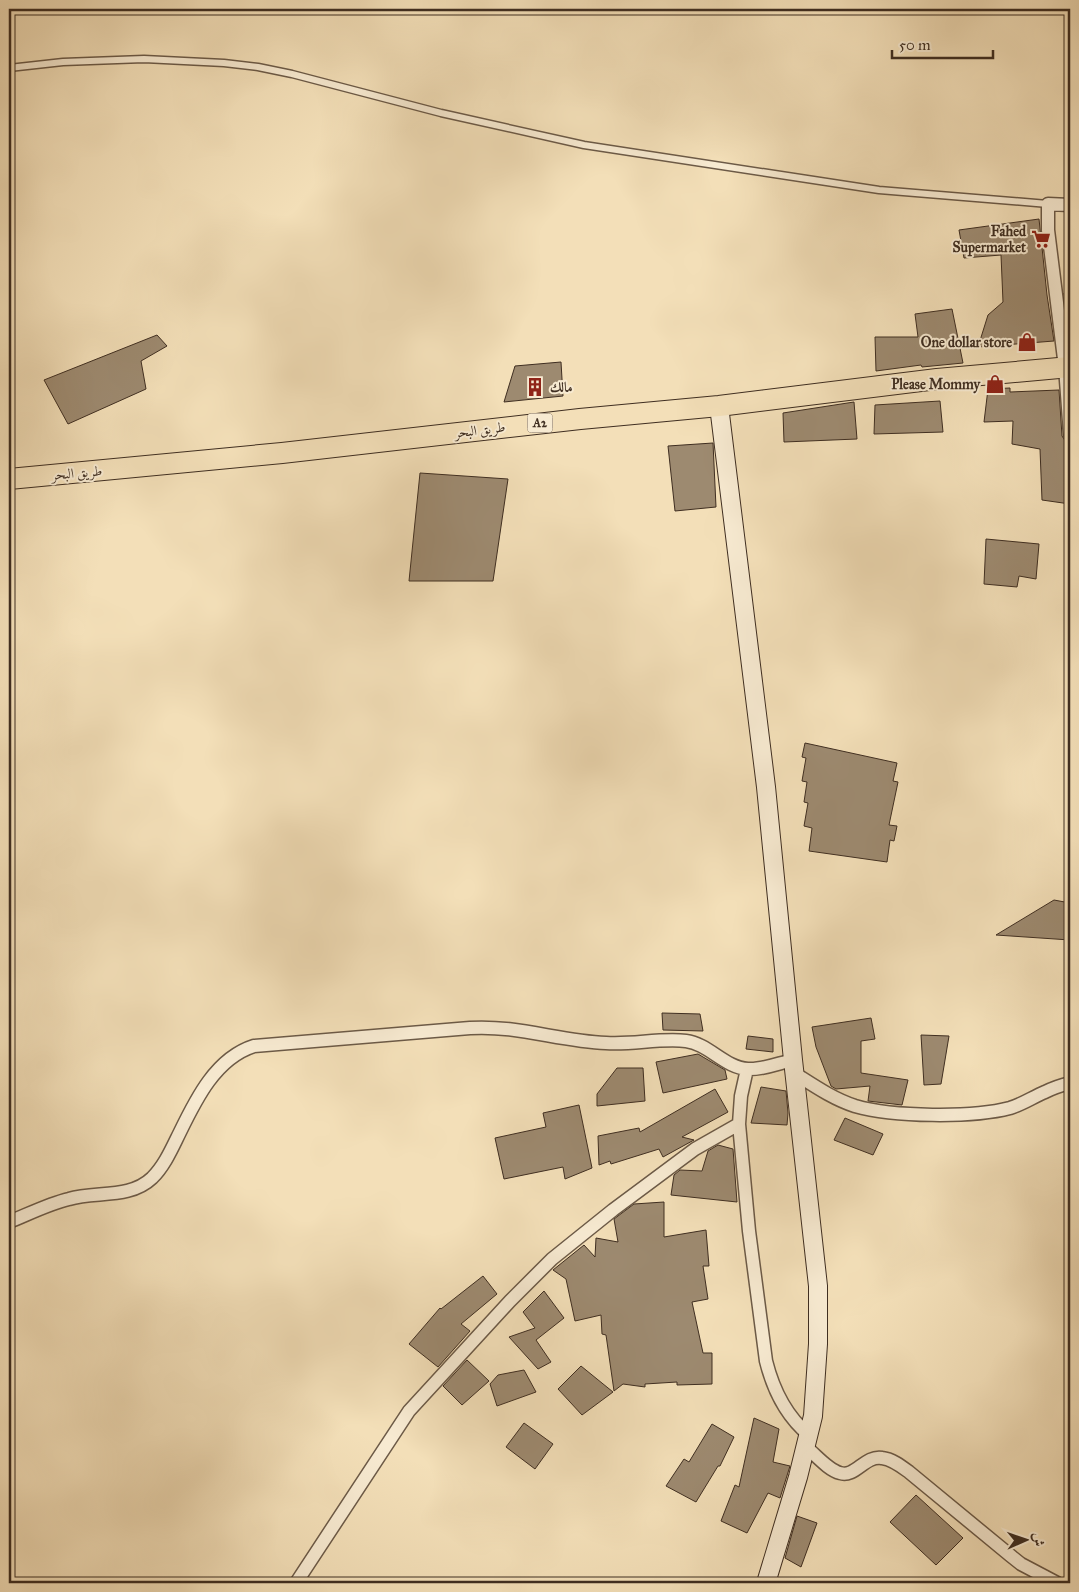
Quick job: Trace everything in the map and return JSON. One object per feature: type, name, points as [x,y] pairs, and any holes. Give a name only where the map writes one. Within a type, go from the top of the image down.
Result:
[{"type":"main road","name":"طريق البحر","points":[[9,479],[282,453],[580,419],[719,406],[908,382],[1068,367]]},
{"type":"street","points":[[1070,205],[1048,204],[1048,230],[1068,367],[1070,435]]},
{"type":"street","points":[[719,406],[766,787],[818,1286],[818,1336],[813,1416],[766,1583]]},
{"type":"street","points":[[9,1222],[52,1204],[72,1198],[122,1192],[144,1184],[152,1178],[161,1166],[191,1108],[214,1075],[238,1052],[254,1046],[499,1027],[605,1043],[686,1042],[705,1048],[733,1065],[747,1069],[794,1066],[827,1093],[854,1105],[874,1110],[913,1114],[975,1112],[1009,1108],[1070,1083]]},
{"type":"street","points":[[747,1069],[739,1124],[749,1231],[766,1361],[771,1379],[786,1409],[807,1441],[834,1470],[847,1474],[864,1462],[876,1457],[891,1461],[909,1472],[1011,1556],[1057,1583]]},
{"type":"street","points":[[296,1583],[409,1411],[510,1300],[552,1259],[613,1210],[695,1149],[739,1124]]},
{"type":"lane","points":[[9,68],[63,62],[144,59],[250,66],[292,74],[441,113],[584,145],[879,190],[1048,204]]},
{"type":"building","points":[[1039,219],[1054,341],[978,347],[988,315],[1003,302],[1001,255],[964,258],[959,230]]},
{"type":"building","points":[[1070,292],[1070,341],[1064,293]]},
{"type":"building","points":[[952,309],[963,363],[922,367],[921,365],[876,371],[875,337],[918,337],[915,314]]},
{"type":"building","points":[[157,335],[167,346],[141,361],[146,389],[68,424],[44,380]]},
{"type":"building","name":"مالك","points":[[561,362],[563,396],[504,402],[515,366]]},
{"type":"building","points":[[1010,388],[1010,392],[1059,390],[1062,436],[1066,442],[1070,504],[1042,500],[1040,449],[1012,444],[1013,421],[984,422],[988,389]]},
{"type":"building","points":[[940,401],[943,432],[874,434],[875,405]]},
{"type":"building","points":[[854,402],[857,439],[784,442],[783,413]]},
{"type":"building","points":[[713,443],[716,507],[675,511],[668,446]]},
{"type":"building","points":[[420,473],[508,479],[493,581],[409,581]]},
{"type":"building","points":[[986,539],[1039,544],[1036,579],[1019,576],[1017,587],[984,584]]},
{"type":"building","points":[[805,743],[897,763],[893,781],[898,782],[889,825],[897,826],[894,841],[890,840],[887,862],[809,851],[812,828],[804,826],[808,803],[804,802],[807,782],[802,781],[806,758],[802,757]]},
{"type":"building","points":[[1054,900],[1070,903],[1070,940],[996,935]]},
{"type":"building","points":[[662,1013],[700,1014],[703,1031],[663,1030]]},
{"type":"building","points":[[871,1018],[875,1039],[861,1041],[861,1073],[908,1080],[902,1105],[868,1101],[870,1086],[836,1089],[831,1086],[816,1047],[812,1027]]},
{"type":"building","points":[[921,1035],[949,1036],[941,1084],[924,1085]]},
{"type":"building","points":[[748,1036],[773,1039],[773,1052],[746,1049]]},
{"type":"building","points":[[698,1054],[725,1070],[727,1079],[663,1093],[656,1062]]},
{"type":"building","points":[[617,1068],[643,1068],[645,1101],[597,1106],[597,1094]]},
{"type":"building","points":[[761,1087],[786,1091],[787,1125],[751,1123]]},
{"type":"building","points":[[715,1089],[728,1112],[682,1137],[694,1140],[663,1157],[659,1149],[611,1164],[610,1161],[599,1165],[598,1136],[639,1128],[640,1132]]},
{"type":"building","points":[[579,1105],[592,1168],[565,1179],[563,1167],[504,1179],[495,1138],[546,1127],[543,1113]]},
{"type":"building","points":[[845,1118],[883,1134],[873,1155],[834,1140]]},
{"type":"building","points":[[718,1145],[733,1149],[737,1202],[671,1195],[674,1175],[680,1170],[702,1171],[708,1151]]},
{"type":"building","points":[[664,1202],[664,1237],[706,1230],[709,1266],[703,1266],[708,1299],[692,1302],[703,1353],[712,1353],[712,1384],[677,1385],[677,1382],[645,1384],[645,1387],[623,1384],[614,1391],[606,1335],[602,1334],[601,1315],[575,1321],[566,1279],[553,1270],[584,1245],[595,1257],[596,1238],[618,1242],[614,1219],[634,1204]]},
{"type":"building","points":[[483,1276],[497,1294],[461,1324],[470,1331],[438,1367],[409,1344],[440,1308]]},
{"type":"building","points":[[544,1291],[564,1318],[536,1340],[551,1362],[538,1369],[509,1337],[535,1328],[523,1312]]},
{"type":"building","points":[[467,1360],[489,1381],[462,1405],[443,1386]]},
{"type":"building","points":[[581,1366],[613,1392],[582,1415],[558,1389]]},
{"type":"building","points":[[524,1370],[536,1392],[497,1406],[490,1384],[498,1375]]},
{"type":"building","points":[[754,1418],[779,1429],[773,1462],[790,1466],[780,1498],[768,1493],[747,1533],[721,1521],[735,1485],[739,1487]]},
{"type":"building","points":[[524,1423],[553,1444],[535,1469],[506,1447]]},
{"type":"building","points":[[712,1424],[734,1437],[720,1466],[718,1466],[696,1502],[666,1486],[684,1459],[689,1462]]},
{"type":"building","points":[[916,1495],[963,1538],[936,1565],[890,1522]]},
{"type":"building","points":[[797,1516],[817,1523],[801,1567],[785,1558]]},
{"type":"place","name":"Fahed Supermarket","points":[[1041,239]]},
{"type":"place","name":"One dollar store","points":[[1027,342]]},
{"type":"place","name":"Please Mommy","points":[[995,384]]},
{"type":"place","name":"مالك","points":[[535,387]]}]
